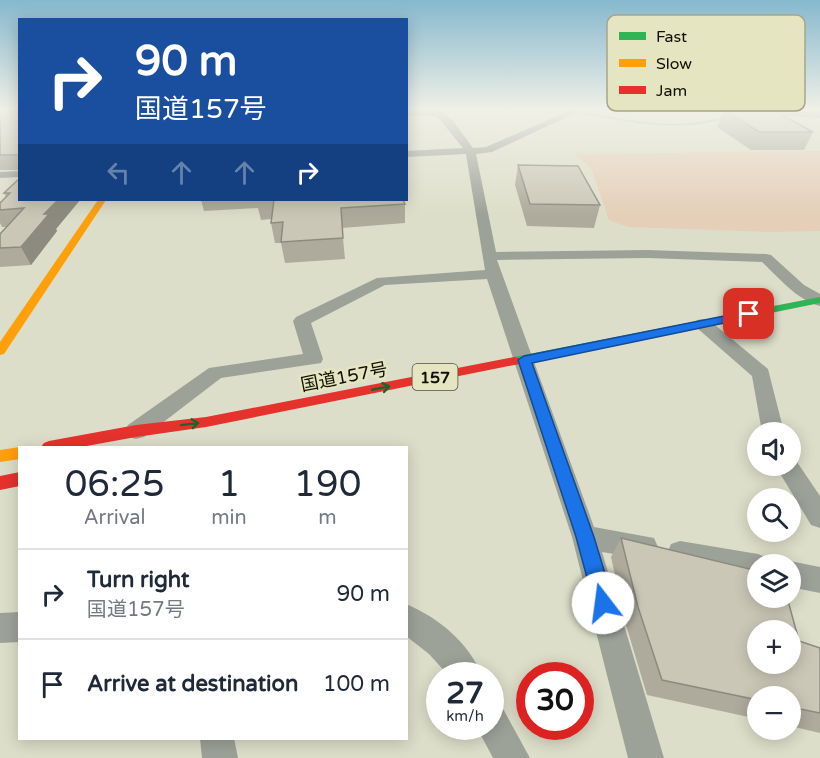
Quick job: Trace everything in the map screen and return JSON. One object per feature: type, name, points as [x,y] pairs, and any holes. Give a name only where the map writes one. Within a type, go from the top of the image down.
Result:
[{"type":"main road","points":[[0,351],[101,201]]},
{"type":"main road","name":"国道157号","points":[[54,446],[136,431],[206,422],[528,370],[820,303]]},
{"type":"main road","name":"国道157号","points":[[622,354],[710,329]]},
{"type":"main road","points":[[0,456],[18,453]]},
{"type":"main road","points":[[0,483],[18,479]]},
{"type":"street","points":[[465,144],[470,151],[494,274],[585,537],[646,758]]},
{"type":"street","points":[[408,154],[488,150],[500,144]]},
{"type":"street","points":[[0,175],[18,174]]},
{"type":"street","points":[[490,256],[648,255],[766,258],[798,288],[820,303]]},
{"type":"street","points":[[136,431],[216,372],[314,359],[302,321],[382,282],[494,274]]},
{"type":"street","points":[[710,329],[761,374],[771,422]]},
{"type":"street","points":[[794,476],[820,517]]},
{"type":"street","points":[[585,537],[747,565]]},
{"type":"street","points":[[801,576],[820,580]]},
{"type":"street","points":[[408,620],[431,635],[460,662]]},
{"type":"street","points":[[0,628],[18,627]]},
{"type":"street","points":[[217,740],[220,758]]},
{"type":"street","points":[[502,740],[512,758]]},
{"type":"shaded area","points":[[820,151],[820,231],[770,232],[628,227],[609,220],[591,168],[574,154]]},
{"type":"building","points":[[0,144],[18,144],[18,155],[0,155]]},
{"type":"building","points":[[518,165],[578,166],[600,205],[530,204]]},
{"type":"building","points":[[18,180],[18,201],[57,201],[44,214],[49,214],[21,247],[0,248],[0,234],[24,208],[0,210],[0,203],[10,193],[4,193]]},
{"type":"building","points":[[274,201],[404,201],[405,204],[341,208],[343,238],[281,242],[283,222],[271,223]]},
{"type":"building","points":[[621,538],[747,568],[747,608],[790,608],[793,620],[747,620],[747,674],[801,674],[801,642],[820,648],[820,713],[801,709],[801,686],[747,686],[747,698],[662,680],[638,607]]},
{"type":"traffic: fast","points":[[514,361],[820,300]]},
{"type":"traffic: slow","points":[[0,351],[101,201]]},
{"type":"traffic: slow","points":[[0,456],[18,453]]},
{"type":"traffic: jam","points":[[54,446],[136,431],[206,422],[514,361]]},
{"type":"traffic: jam","points":[[0,483],[18,479]]},
{"type":"route","points":[[603,603],[585,537],[524,360],[749,314]]}]
